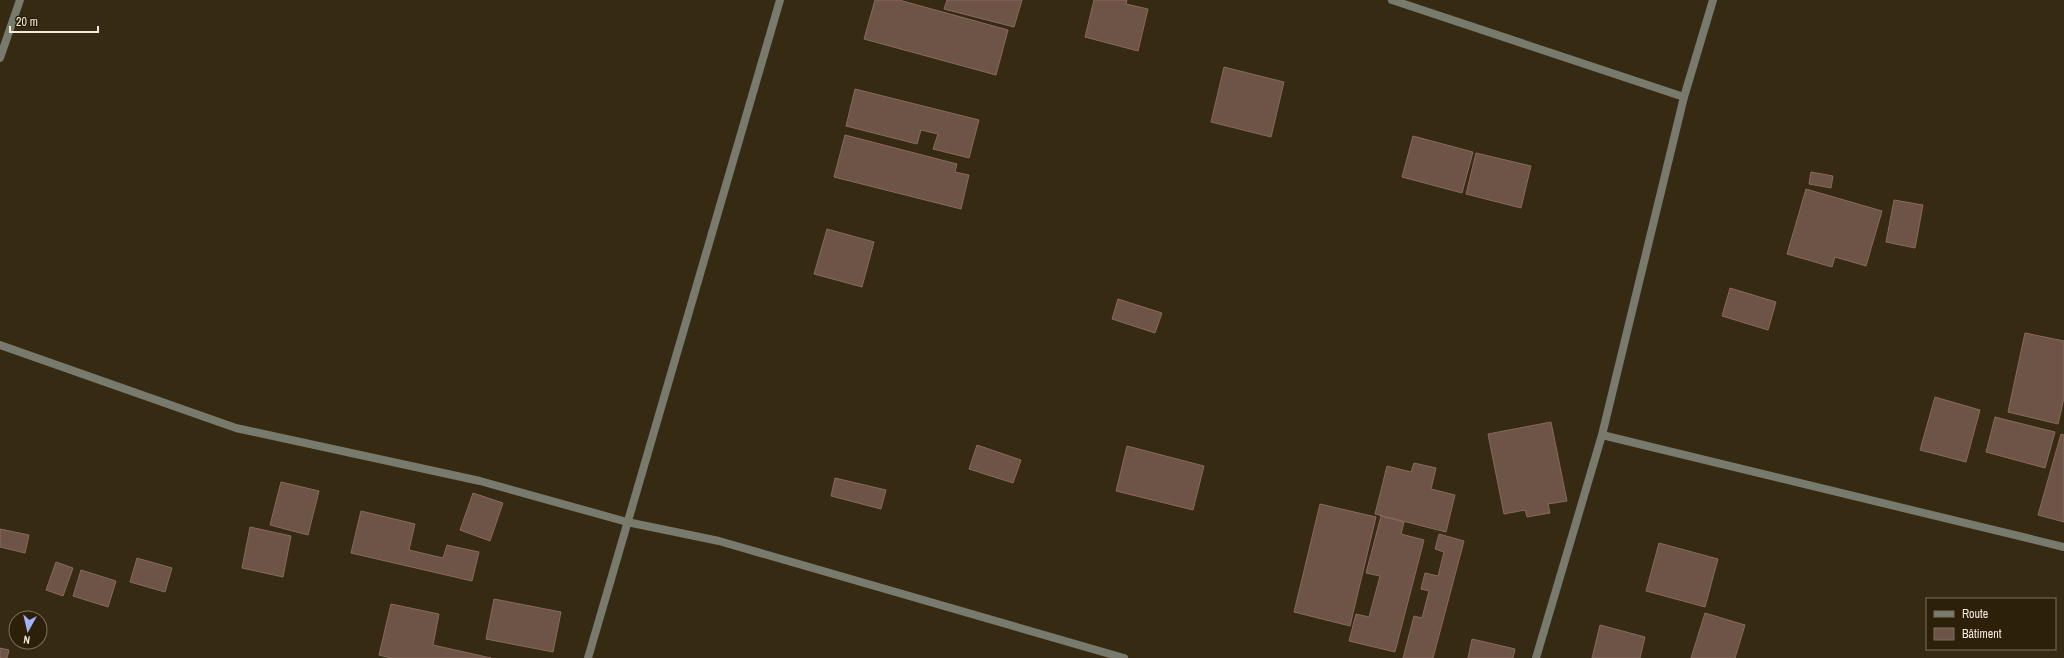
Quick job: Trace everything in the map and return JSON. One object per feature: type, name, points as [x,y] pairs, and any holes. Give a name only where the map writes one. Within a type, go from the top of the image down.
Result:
[{"type":"street","points":[[0,58],[20,0]]},
{"type":"street","points":[[588,658],[780,0]]},
{"type":"street","points":[[1392,0],[1684,98]]},
{"type":"street","points":[[1536,658],[1602,435],[1684,98],[1713,0]]},
{"type":"street","points":[[0,345],[236,428],[480,481],[627,522],[719,540],[1124,658]]},
{"type":"street","points":[[1602,435],[2064,547]]},
{"type":"building","points":[[875,0],[899,0],[1008,30],[996,75],[864,39]]},
{"type":"building","points":[[947,0],[1022,0],[1014,27],[944,9]]},
{"type":"building","points":[[1094,0],[1127,0],[1126,4],[1148,9],[1138,51],[1085,37]]},
{"type":"building","points":[[1224,67],[1284,82],[1271,137],[1211,122]]},
{"type":"building","points":[[855,89],[979,120],[969,158],[933,149],[938,134],[921,130],[917,144],[846,126]]},
{"type":"building","points":[[845,135],[957,164],[955,172],[969,175],[961,209],[834,177]]},
{"type":"building","points":[[1413,136],[1473,152],[1462,193],[1402,177]]},
{"type":"building","points":[[1476,153],[1531,166],[1521,208],[1466,194]]},
{"type":"building","points":[[1811,172],[1833,176],[1831,188],[1809,184]]},
{"type":"building","points":[[1806,189],[1882,211],[1866,266],[1835,257],[1832,267],[1787,254]]},
{"type":"building","points":[[1894,200],[1923,205],[1915,248],[1886,242]]},
{"type":"building","points":[[827,229],[874,242],[862,287],[814,274]]},
{"type":"building","points":[[1730,288],[1776,302],[1768,330],[1722,316]]},
{"type":"building","points":[[1118,299],[1162,313],[1155,333],[1112,319]]},
{"type":"building","points":[[2025,333],[2064,341],[2064,398],[2058,424],[2008,412]]},
{"type":"building","points":[[1935,397],[1980,410],[1966,462],[1920,450]]},
{"type":"building","points":[[1995,417],[2055,432],[2045,468],[1986,452]]},
{"type":"building","points":[[1551,422],[1567,501],[1548,504],[1550,513],[1527,517],[1525,510],[1504,514],[1488,434]]},
{"type":"building","points":[[2061,434],[2064,435],[2064,522],[2038,515]]},
{"type":"building","points":[[977,445],[1021,460],[1013,483],[969,469]]},
{"type":"building","points":[[1127,446],[1204,466],[1193,510],[1116,491]]},
{"type":"building","points":[[1414,463],[1436,468],[1431,489],[1455,495],[1446,532],[1375,514],[1387,466],[1411,472]]},
{"type":"building","points":[[835,478],[886,490],[881,509],[831,496]]},
{"type":"building","points":[[281,482],[319,491],[308,535],[270,525]]},
{"type":"building","points":[[473,493],[503,503],[490,541],[460,530]]},
{"type":"building","points":[[1320,504],[1376,517],[1350,626],[1294,612]]},
{"type":"building","points":[[361,511],[415,524],[409,550],[443,558],[447,545],[479,552],[472,581],[351,553]]},
{"type":"building","points":[[1381,516],[1404,522],[1401,534],[1424,540],[1395,652],[1349,641],[1356,614],[1369,617],[1380,576],[1366,573]]},
{"type":"building","points":[[250,527],[291,536],[283,577],[242,568]]},
{"type":"building","points":[[0,529],[29,535],[25,553],[0,547]]},
{"type":"building","points":[[1439,534],[1464,541],[1433,658],[1403,658],[1414,616],[1422,618],[1429,591],[1421,589],[1425,573],[1438,576],[1444,552],[1435,549]]},
{"type":"building","points":[[1659,543],[1718,559],[1705,607],[1646,591]]},
{"type":"building","points":[[137,558],[172,568],[165,592],[130,582]]},
{"type":"building","points":[[56,562],[73,568],[63,596],[46,590]]},
{"type":"building","points":[[81,570],[116,581],[108,607],[73,596]]},
{"type":"building","points":[[494,599],[561,612],[553,652],[486,639]]},
{"type":"building","points":[[391,604],[439,614],[433,645],[491,658],[391,658],[379,655]]},
{"type":"building","points":[[1705,613],[1745,625],[1735,658],[1691,658]]},
{"type":"building","points":[[1600,625],[1645,637],[1640,658],[1592,658]]},
{"type":"building","points":[[1472,639],[1515,649],[1513,658],[1468,658]]},
{"type":"building","points":[[0,648],[9,650],[7,658],[0,658]]}]
